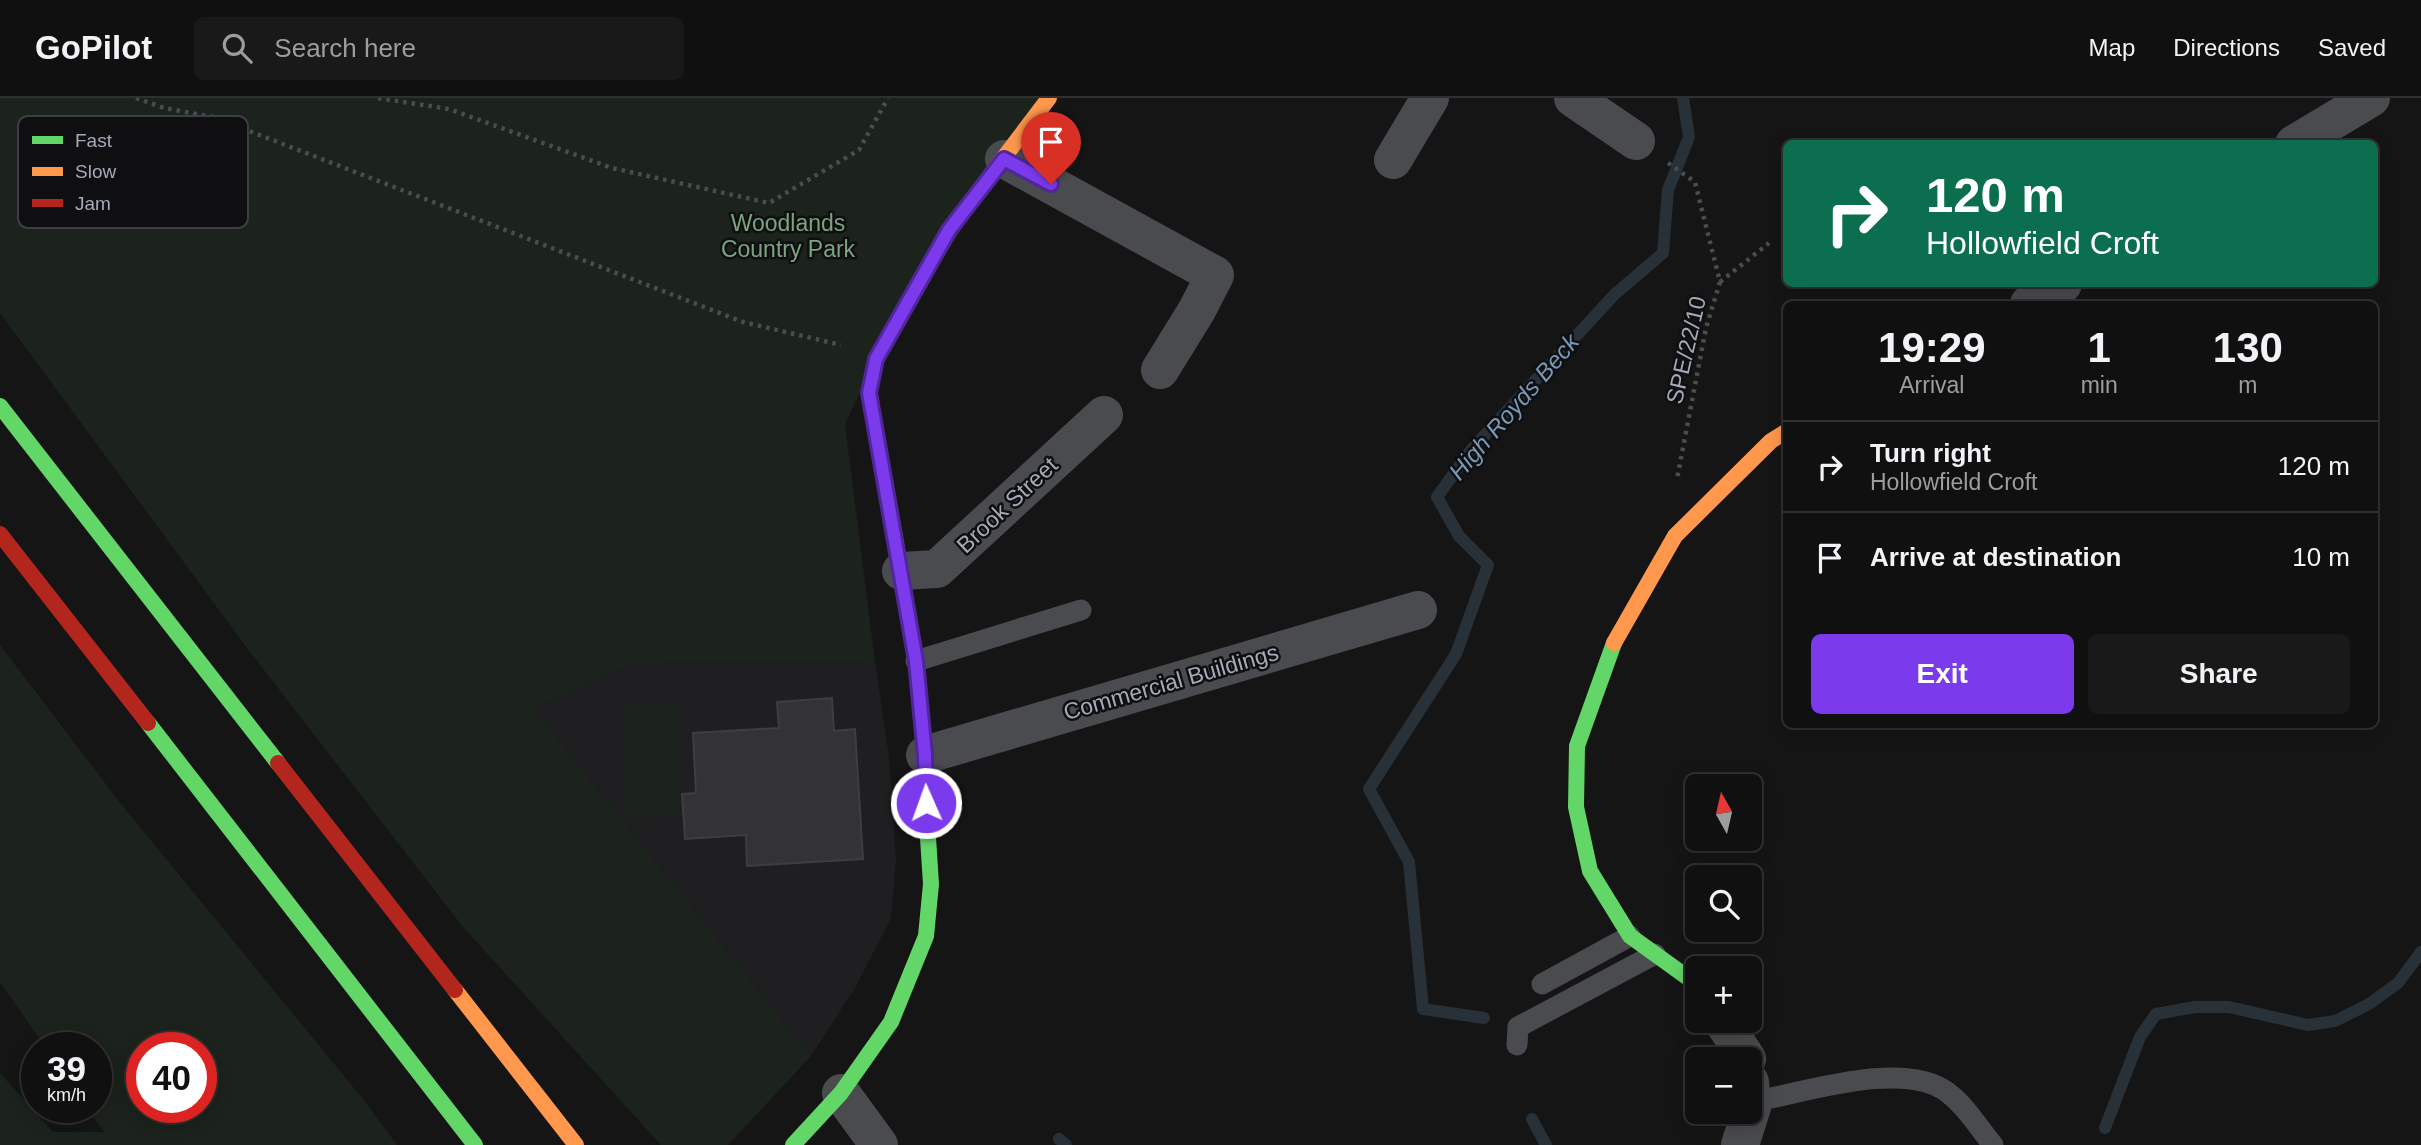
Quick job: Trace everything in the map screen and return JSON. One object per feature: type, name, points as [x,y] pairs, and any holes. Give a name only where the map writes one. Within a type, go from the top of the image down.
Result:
[{"type":"main road","points":[[793,1145],[841,1093],[891,1022],[926,936],[931,884],[925,755],[916,661],[869,393],[876,359],[949,230],[1049,98]]},
{"type":"main road","points":[[0,406],[576,1145]]},
{"type":"main road","points":[[1685,976],[1630,936],[1590,871],[1576,807],[1577,746],[1612,647],[1675,536],[1771,441],[1783,433]]},
{"type":"main road","points":[[0,534],[281,892],[475,1145]]},
{"type":"street","points":[[1393,160],[1430,98]]},
{"type":"street","points":[[1573,98],[1650,151]]},
{"type":"street","points":[[2301,140],[2371,98]]},
{"type":"street","points":[[1004,159],[1214,275],[1197,310],[1160,370]]},
{"type":"street","points":[[2034,301],[2058,287]]},
{"type":"street","name":"Brook Street","points":[[901,571],[937,569],[1104,415]]},
{"type":"street","name":"Commercial Buildings","points":[[925,755],[1418,610]]},
{"type":"street","points":[[841,1093],[879,1145]]},
{"type":"street","points":[[1740,1145],[1747,1124]]},
{"type":"lane","points":[[916,661],[1081,610]]},
{"type":"lane","points":[[1542,984],[1630,936]]},
{"type":"lane","points":[[1517,1045],[1518,1027],[1655,954]]},
{"type":"lane","points":[[1762,1091],[1910,1078],[1927,1081],[1949,1093],[1993,1145]]},
{"type":"path","points":[[136,98],[208,116]]},
{"type":"path","points":[[378,98],[449,109],[612,168],[769,203],[859,150],[888,98]]},
{"type":"path","points":[[248,131],[743,322],[846,346],[876,359]]},
{"type":"path","name":"SPE/22/10","points":[[1650,151],[1695,183],[1720,282],[1706,328],[1674,493],[1675,536]]},
{"type":"path","points":[[1720,282],[1769,243]]},
{"type":"shaded area","points":[[875,662],[889,757],[896,859],[891,918],[855,988],[811,1056],[534,709],[633,663]]},
{"type":"green space","name":"Woodlands Country Park","points":[[0,98],[1049,98],[876,359],[845,424],[875,662],[633,663],[534,709],[811,1056],[728,1145],[661,1145],[463,927],[247,648],[0,313]]},
{"type":"green space","points":[[0,645],[121,804],[363,1099],[397,1145],[0,1145],[0,1073],[21,1096],[21,1123],[45,1123],[53,1132],[104,1132],[98,1123],[112,1123],[112,1032],[35,1032],[0,982]]},
{"type":"green space","points":[[677,705],[681,816],[626,818],[622,707]]},
{"type":"building","points":[[832,698],[834,731],[855,729],[863,859],[747,866],[746,835],[685,839],[682,794],[696,793],[693,733],[779,728],[777,702]]},
{"type":"waterway","name":"High Royds Beck","points":[[1484,1018],[1423,1009],[1409,862],[1369,789],[1456,654],[1488,565],[1459,536],[1437,497],[1471,450],[1614,295],[1663,253],[1668,190],[1689,137],[1683,98]]},
{"type":"waterway","points":[[2105,1128],[2140,1037],[2156,1014],[2195,1007],[2229,1007],[2308,1025],[2335,1021],[2369,1004],[2398,983],[2421,952]]},
{"type":"waterway","name":"High Royds Beck","points":[[1532,1119],[1546,1145]]},
{"type":"waterway","points":[[1059,1139],[1066,1145]]},
{"type":"traffic: fast","points":[[0,406],[278,763]]},
{"type":"traffic: fast","points":[[793,1145],[841,1093],[891,1022],[926,936],[931,884],[925,755],[916,661],[895,538]]},
{"type":"traffic: fast","points":[[1614,643],[1577,746],[1576,807],[1590,871],[1630,936],[1685,976]]},
{"type":"traffic: fast","points":[[148,723],[475,1145]]},
{"type":"traffic: slow","points":[[895,538],[869,393],[876,359],[949,230],[1049,98]]},
{"type":"traffic: slow","points":[[1614,643],[1675,536],[1771,441],[1783,434]]},
{"type":"traffic: slow","points":[[455,990],[576,1145]]},
{"type":"traffic: jam","points":[[0,534],[148,723]]},
{"type":"traffic: jam","points":[[278,763],[455,990]]},
{"type":"route","points":[[926,803],[925,755],[916,661],[869,393],[876,359],[949,230],[1004,159],[1051,184]]}]
